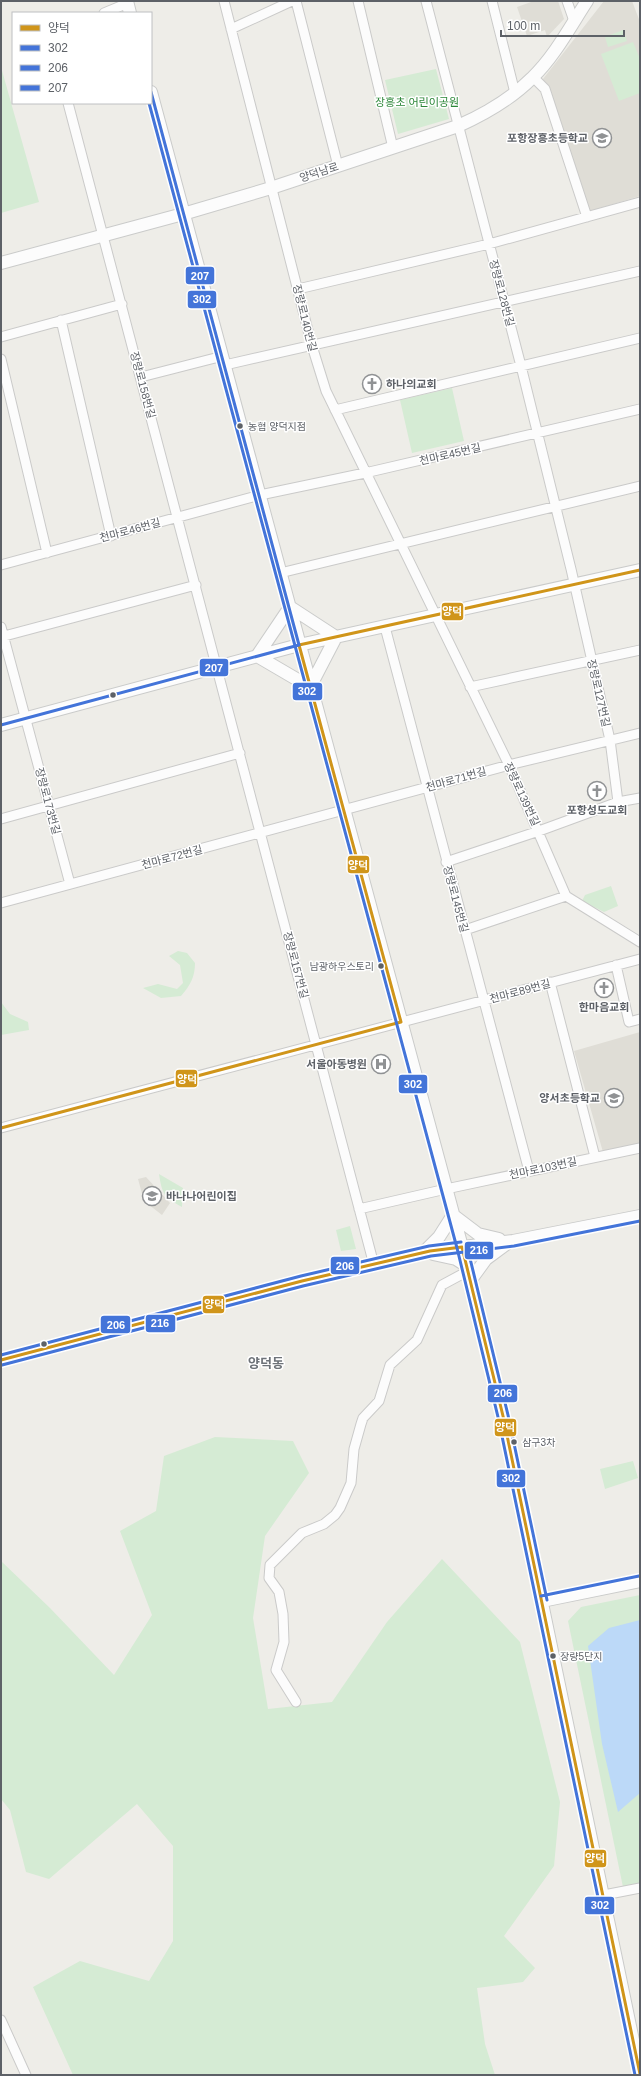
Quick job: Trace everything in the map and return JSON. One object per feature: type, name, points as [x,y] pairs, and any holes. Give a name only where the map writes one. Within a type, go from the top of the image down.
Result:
[{"type":"street","name":"장량로140번길","points":[[224,1],[312,346],[326,391],[436,616]]},
{"type":"street","points":[[231,29],[292,1]]},
{"type":"street","points":[[296,1],[338,166]]},
{"type":"street","points":[[358,1],[393,148]]},
{"type":"street","name":"장량로128번길","points":[[426,1],[505,302],[556,506],[574,585]]},
{"type":"street","points":[[492,1],[515,93]]},
{"type":"street","points":[[567,1],[574,21]]},
{"type":"street","name":"양덕남로","points":[[1,263],[183,214],[271,188],[458,126],[476,118],[515,93],[533,77],[587,1]]},
{"type":"street","points":[[107,12],[128,6]]},
{"type":"street","points":[[533,77],[545,89],[587,217]]},
{"type":"street","points":[[152,96],[290,607],[343,810],[462,1247],[503,1416],[630,2019],[640,2074]]},
{"type":"street","name":"장량로158번길","points":[[68,104],[218,666]]},
{"type":"street","points":[[298,289],[489,244],[640,202]]},
{"type":"street","points":[[141,377],[312,346],[640,271]]},
{"type":"street","points":[[1,337],[122,304]]},
{"type":"street","points":[[61,320],[111,536]]},
{"type":"street","points":[[335,410],[640,338]]},
{"type":"street","points":[[1,359],[47,553]]},
{"type":"street","name":"천마로45번길","points":[[260,495],[365,473],[640,409]]},
{"type":"street","points":[[280,573],[402,545],[640,486]]},
{"type":"street","name":"천마로46번길","points":[[1,566],[260,495]]},
{"type":"street","points":[[1,725],[299,645],[640,570]]},
{"type":"street","points":[[2,636],[196,585]]},
{"type":"street","name":"장량로127번길","points":[[574,585],[610,740],[618,802]]},
{"type":"street","points":[[290,607],[336,637]]},
{"type":"street","points":[[257,656],[290,607]]},
{"type":"street","name":"장량로139번길","points":[[436,616],[508,764],[539,831],[566,896]]},
{"type":"street","name":"장량로173번길","points":[[1,627],[2,636],[26,718],[70,884]]},
{"type":"street","name":"장량로145번길","points":[[385,627],[426,787],[529,1171]]},
{"type":"street","points":[[310,687],[336,637]]},
{"type":"street","points":[[470,687],[640,650]]},
{"type":"street","points":[[257,656],[310,687]]},
{"type":"street","name":"장량로157번길","points":[[218,666],[374,1264]]},
{"type":"street","name":"천마로71번길","points":[[343,810],[508,764],[640,733]]},
{"type":"street","points":[[1,819],[240,753]]},
{"type":"street","points":[[446,862],[539,831],[618,802],[640,798]]},
{"type":"street","name":"천마로72번길","points":[[1,903],[343,810]]},
{"type":"street","points":[[464,930],[566,896],[640,942]]},
{"type":"street","name":"천마로89번길","points":[[1,1128],[640,959]]},
{"type":"street","points":[[616,965],[629,1022],[640,1019]]},
{"type":"street","points":[[550,982],[595,1157]]},
{"type":"street","name":"천마로103번길","points":[[360,1209],[446,1188],[640,1148]]},
{"type":"street","points":[[453,1214],[478,1234],[510,1241]]},
{"type":"street","points":[[423,1253],[439,1238],[453,1214]]},
{"type":"street","points":[[1,1360],[295,1283],[374,1264],[423,1253],[510,1241],[640,1216]]},
{"type":"street","points":[[296,1702],[276,1670],[284,1642],[283,1614],[279,1592],[269,1578],[268,1569],[272,1562],[287,1550],[302,1534],[330,1520],[340,1508],[351,1483],[354,1449],[363,1418],[379,1402],[390,1365],[417,1340],[442,1285],[468,1272],[510,1241]]},
{"type":"street","points":[[423,1253],[456,1259],[468,1272]]},
{"type":"street","points":[[542,1601],[640,1581]]},
{"type":"street","points":[[604,1895],[640,1888]]},
{"type":"street","points":[[1,2020],[26,2075]]},
{"type":"shaded area","points":[[534,1],[558,1],[564,19],[547,37],[545,30],[527,36],[517,7]]},
{"type":"shaded area","name":"포항장흥초등학교","points":[[604,1],[632,1],[640,22],[640,196],[590,211],[543,79]]},
{"type":"shaded area","name":"양서초등학교","points":[[640,1032],[640,1145],[603,1152],[574,1051]]},
{"type":"shaded area","name":"바나나어린이집","points":[[146,1177],[170,1203],[162,1215],[144,1201],[138,1179]]},
{"type":"green space","points":[[623,30],[627,41],[608,47],[605,37]]},
{"type":"green space","points":[[633,42],[640,59],[640,93],[619,101],[601,54]]},
{"type":"green space","points":[[1,67],[39,202],[1,213]]},
{"type":"green space","name":"장흥초 어린이공원","points":[[436,69],[449,119],[398,134],[385,80]]},
{"type":"green space","points":[[452,388],[464,441],[412,453],[400,400]]},
{"type":"green space","points":[[611,886],[618,906],[604,912],[582,901],[585,895]]},
{"type":"green space","points":[[178,951],[187,953],[195,963],[191,981],[181,996],[161,998],[143,988],[158,984],[177,989],[183,983],[180,965],[169,956]]},
{"type":"green space","points":[[1,1002],[10,1014],[28,1022],[29,1030],[1,1035]]},
{"type":"green space","points":[[159,1174],[183,1188],[182,1207],[165,1194],[161,1186]]},
{"type":"green space","points":[[350,1226],[356,1249],[341,1251],[336,1230]]},
{"type":"green space","points":[[215,1437],[293,1441],[309,1473],[265,1536],[253,1618],[268,1709],[332,1702],[387,1622],[442,1559],[520,1642],[560,1802],[554,1866],[504,1936],[535,1968],[523,1982],[477,1988],[485,2044],[495,2075],[73,2075],[33,1987],[80,1961],[149,1981],[173,1941],[173,1846],[137,1804],[49,1879],[26,1872],[10,1810],[1,1799],[1,1561],[50,1608],[114,1675],[152,1615],[120,1531],[156,1511],[164,1456]]},
{"type":"green space","points":[[633,1461],[638,1478],[605,1489],[600,1469]]},
{"type":"green space","points":[[640,1595],[640,1883],[623,1887],[568,1621],[581,1607]]},
{"type":"water","points":[[640,1620],[640,1793],[618,1812],[602,1744],[588,1646],[609,1628]]},
{"type":"transit line","name":"207","points":[[1,725],[299,645],[152,96]]},
{"type":"transit line","name":"302","points":[[149,104],[457,1248],[498,1417],[635,2075]]},
{"type":"transit line","name":"양덕","points":[[1,1128],[401,1022],[299,645],[640,570]]},
{"type":"transit line","name":"216","points":[[2,1365],[303,1286],[431,1256],[514,1246],[640,1221]]},
{"type":"transit line","name":"206","points":[[1,1355],[301,1276],[429,1246],[461,1242]]},
{"type":"transit line","name":"206","points":[[467,1246],[508,1415],[547,1600]]},
{"type":"transit line","name":"양덕","points":[[1,1360],[302,1281],[430,1251],[462,1247],[503,1416],[640,2074]]},
{"type":"transit line","name":"206","points":[[541,1596],[639,1576]]},
{"type":"place","name":"포항장흥초등학교","points":[[602,138]]},
{"type":"place","name":"하나의교회","points":[[372,384]]},
{"type":"place","name":"농협 양덕지점","points":[[240,426]]},
{"type":"place","name":"포항성도교회","points":[[597,791]]},
{"type":"place","name":"남광하우스토리","points":[[381,966]]},
{"type":"place","name":"한마음교회","points":[[604,988]]},
{"type":"place","name":"서울아동병원","points":[[381,1064]]},
{"type":"place","name":"양서초등학교","points":[[614,1098]]},
{"type":"place","name":"바나나어린이집","points":[[152,1196]]},
{"type":"place","name":"삼구3차","points":[[514,1442]]},
{"type":"place","name":"장량5단지","points":[[553,1656]]},
{"type":"district","name":"양덕동","points":[[266,1363]]}]
